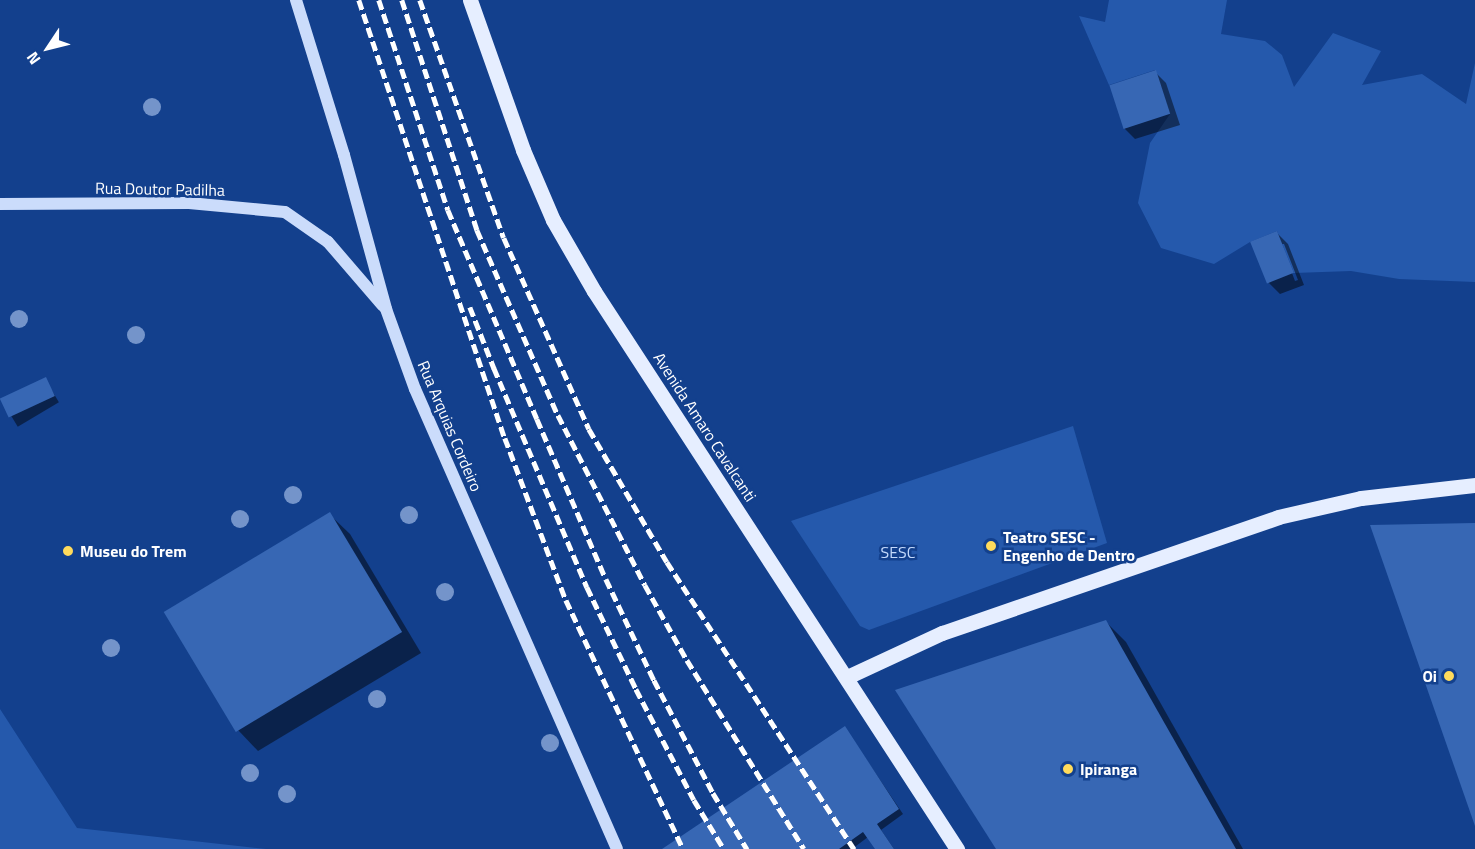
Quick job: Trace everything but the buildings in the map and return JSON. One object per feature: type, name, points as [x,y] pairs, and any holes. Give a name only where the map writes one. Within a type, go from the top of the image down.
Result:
[{"type":"main road","name":"Rua Arquias Cordeiro","points":[[296,0],[344,155],[386,309],[436,439],[617,849]]},
{"type":"main road","name":"Avenida Amaro Cavalcanti","points":[[470,0],[523,150],[553,220],[594,291],[957,849]]},
{"type":"main road","name":"Rua Doutor Padilha","points":[[0,204],[189,203],[285,212],[328,242],[386,309]]},
{"type":"main road","points":[[847,677],[942,633],[1278,517],[1361,498],[1475,485]]},
{"type":"green space","points":[[1109,0],[1227,0],[1221,34],[1265,41],[1282,55],[1294,87],[1333,33],[1381,51],[1362,85],[1422,74],[1466,104],[1475,63],[1475,282],[1399,279],[1351,271],[1294,273],[1277,231],[1250,242],[1214,264],[1161,248],[1138,203],[1150,143],[1170,114],[1155,70],[1109,85],[1079,16],[1105,22]]},
{"type":"green space","name":"SESC","points":[[1073,426],[1107,543],[869,630],[860,626],[791,521]]},
{"type":"green space","points":[[0,709],[77,828],[266,849],[0,849]]},
{"type":"railway","points":[[359,0],[505,438],[566,600],[683,849]]},
{"type":"railway","points":[[379,0],[448,210],[606,579],[654,680],[713,793],[747,849]]},
{"type":"railway","points":[[402,0],[477,230],[558,415],[645,585],[687,660],[804,849]]},
{"type":"railway","points":[[420,0],[504,238],[589,429],[667,562],[854,849]]},
{"type":"railway","points":[[470,307],[587,587],[636,689],[694,800],[724,849]]},
{"type":"place","name":"Teatro SESC - Engenho de Dentro","points":[[991,546]]},
{"type":"place","name":"Museu do Trem","points":[[68,551]]},
{"type":"place","name":"Oi","points":[[1449,676]]},
{"type":"place","name":"Ipiranga","points":[[1068,769]]}]
